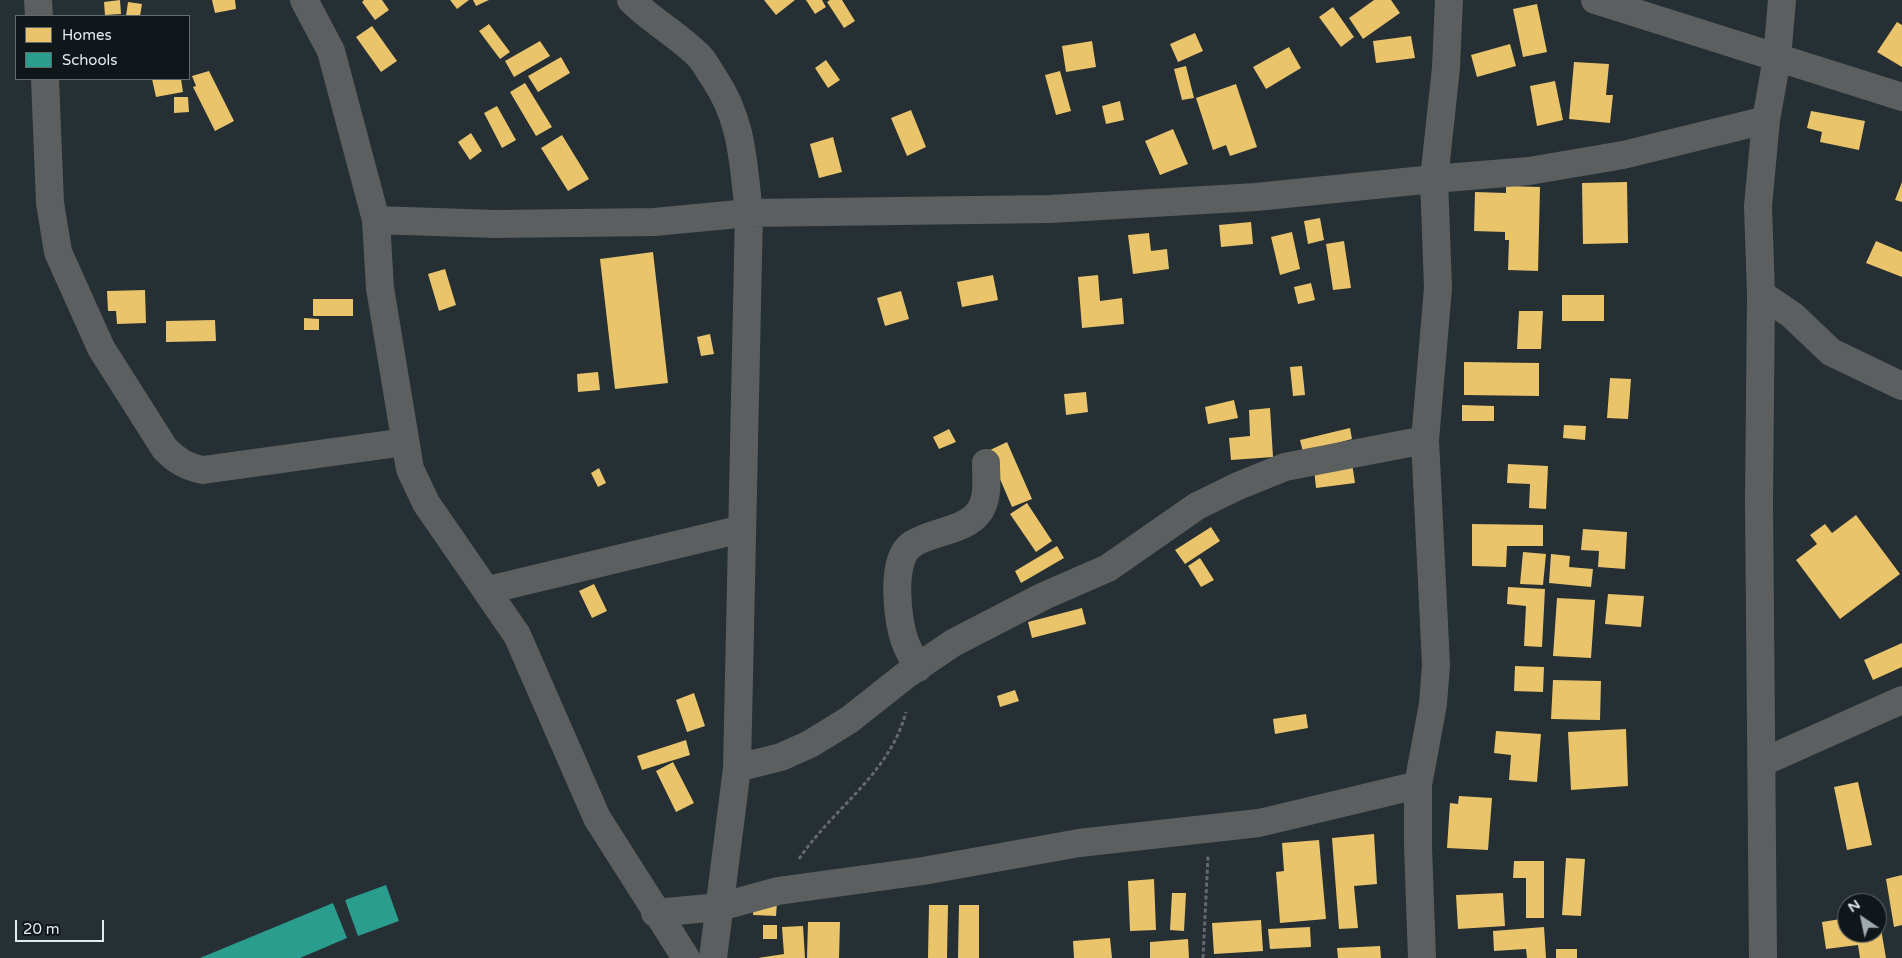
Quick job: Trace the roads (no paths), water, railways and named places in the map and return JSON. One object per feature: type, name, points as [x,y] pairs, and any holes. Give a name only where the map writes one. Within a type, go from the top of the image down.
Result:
[{"type":"street","points":[[38,0],[40,15]]},
{"type":"street","points":[[304,0],[331,51],[376,220],[380,288],[410,469],[426,503],[488,590],[517,635],[597,818],[655,913],[686,958]]},
{"type":"street","points":[[631,0],[651,19],[680,38],[701,58],[728,99],[740,138],[748,213],[737,768],[713,958]]},
{"type":"street","points":[[1422,958],[1418,785],[1433,704],[1436,665],[1425,440],[1438,288],[1434,179],[1446,68],[1449,0]]},
{"type":"street","points":[[1597,0],[1902,97]]},
{"type":"street","points":[[1763,958],[1759,501],[1761,294],[1758,206],[1766,120],[1778,58],[1782,0]]},
{"type":"street","points":[[45,80],[50,203],[58,252],[101,348],[154,432],[171,454],[188,467],[203,470],[405,442]]},
{"type":"street","points":[[376,220],[495,224],[654,222],[748,213],[1050,209],[1256,197],[1529,171],[1623,156],[1766,120]]},
{"type":"street","points":[[1761,294],[1792,315],[1831,352],[1902,386]]},
{"type":"street","points":[[737,768],[781,757],[810,744],[848,720],[953,644],[1003,616],[1108,568],[1197,506],[1238,486],[1285,466],[1425,440]]},
{"type":"street","points":[[916,669],[905,643],[896,584],[903,554],[910,546],[964,523],[979,512],[986,488],[986,463]]},
{"type":"street","points":[[488,590],[742,529]]},
{"type":"street","points":[[1761,764],[1902,700]]},
{"type":"street","points":[[655,913],[720,907],[778,891],[923,871],[1079,844],[1259,823],[1418,785]]}]
